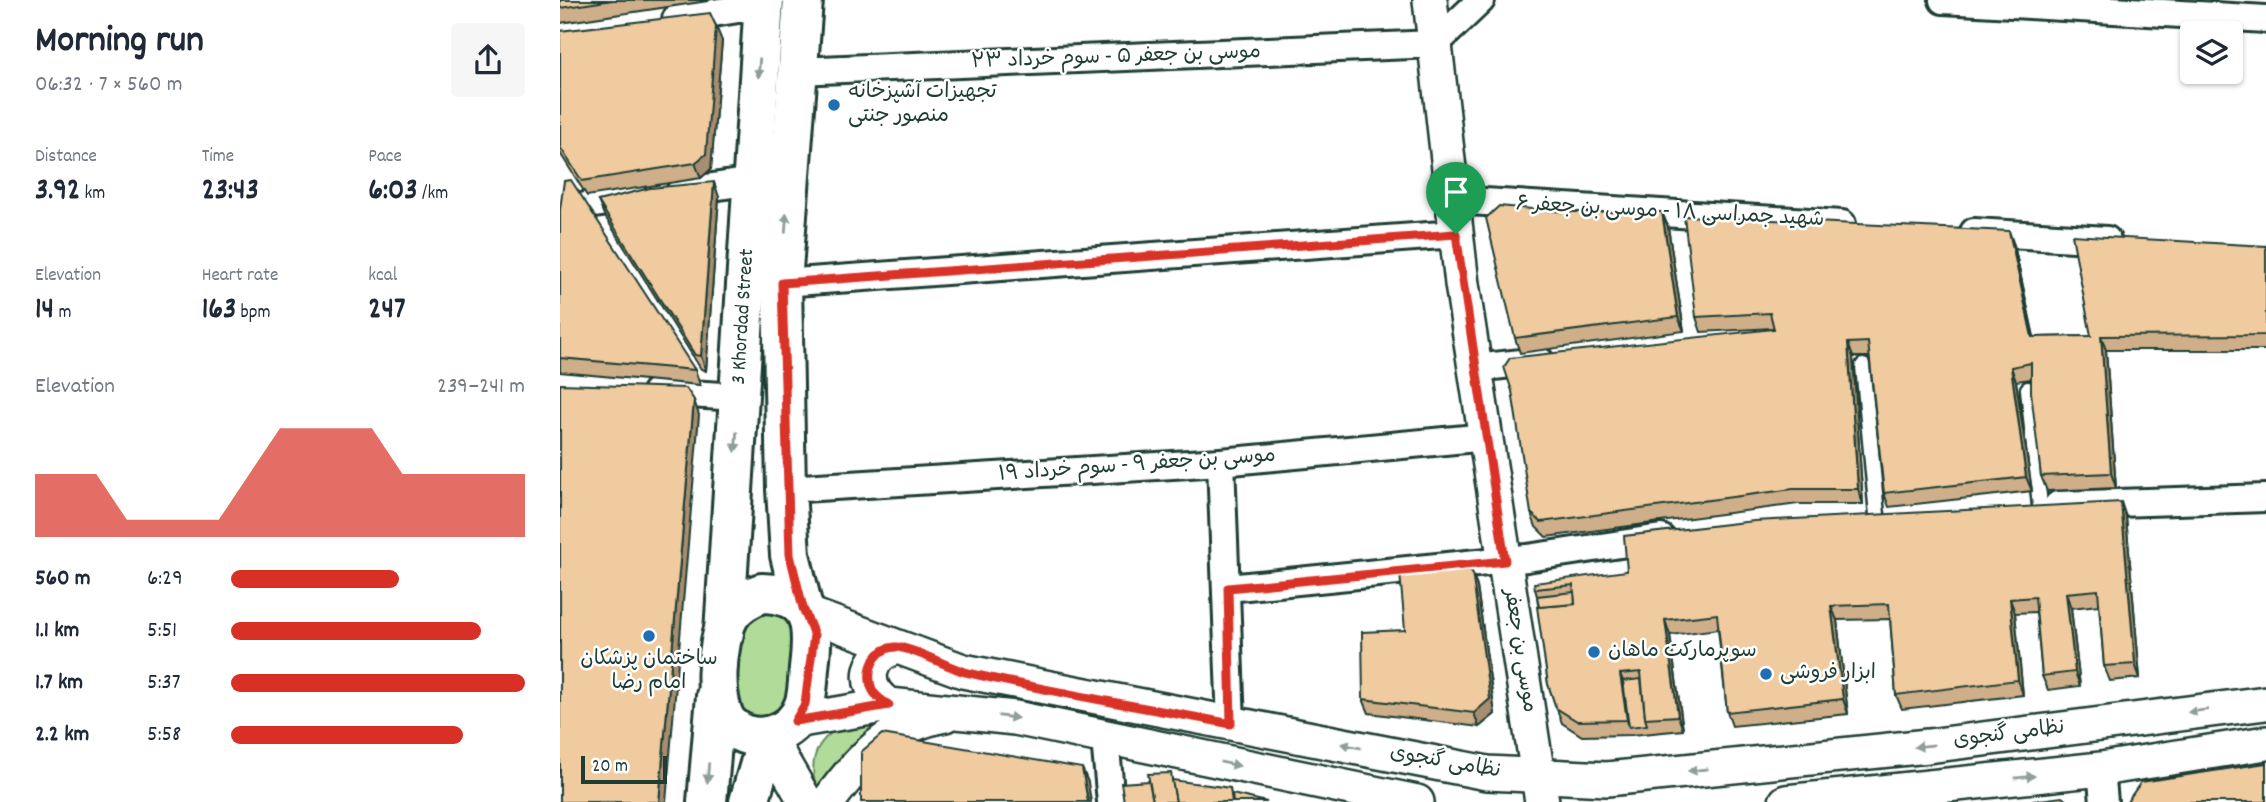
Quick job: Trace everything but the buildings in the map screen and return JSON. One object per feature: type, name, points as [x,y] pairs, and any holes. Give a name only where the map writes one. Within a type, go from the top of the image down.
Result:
[{"type":"main road","name":"3 Khordad Street","points":[[803,0],[782,283],[790,555],[805,610]]},
{"type":"main road","name":"3 Khordad Street","points":[[724,633],[764,3]]},
{"type":"main road","points":[[707,802],[724,633],[728,619],[736,607],[762,593],[791,599],[805,610],[814,635],[805,704],[781,729],[749,802]]},
{"type":"main road","points":[[716,696],[722,716],[745,735],[781,729]]},
{"type":"street","name":"موسی بن جعفر","points":[[1430,0],[1456,234],[1540,789]]},
{"type":"street","points":[[1435,44],[1481,0]]},
{"type":"street","points":[[1943,0],[2266,19]]},
{"type":"street","points":[[655,22],[764,3]]},
{"type":"street","name":"موسی بن جعفر ۵ - سوم خرداد ۲۳","points":[[797,71],[1435,44]]},
{"type":"street","points":[[589,205],[751,181]]},
{"type":"street","name":"شهید جمراسی ۱۸ - موسی بن جعفر ۶","points":[[1452,200],[1862,225]]},
{"type":"street","points":[[1946,230],[2127,241]]},
{"type":"street","points":[[782,283],[1456,234]]},
{"type":"street","points":[[1475,368],[1564,358]]},
{"type":"street","points":[[629,391],[740,397]]},
{"type":"street","name":"موسی بن جعفر ۹ - سوم خرداد ۱۹","points":[[786,489],[1221,462],[1487,438]]},
{"type":"street","points":[[1221,462],[1228,588],[1231,724]]},
{"type":"street","points":[[2013,508],[2266,498]]},
{"type":"street","points":[[1851,518],[1904,514]]},
{"type":"street","points":[[1228,588],[1505,561],[1692,535]]},
{"type":"street","name":"نظامی گنجوی","points":[[805,610],[963,671],[1487,773],[1540,789],[1607,779],[1928,746],[2266,703]]},
{"type":"street","points":[[889,705],[877,698],[870,687],[869,673],[873,660],[883,651],[896,647]]},
{"type":"street","name":"نظامی گنجوی","points":[[781,729],[889,705],[1015,718],[1105,739],[1417,802]]},
{"type":"street","points":[[828,802],[850,772],[880,741],[919,720],[962,712]]},
{"type":"street","points":[[781,729],[806,802]]},
{"type":"street","points":[[1105,739],[1111,802]]},
{"type":"street","name":"نظامی گنجوی","points":[[1786,802],[1913,796],[2266,743]]},
{"type":"street","points":[[2101,769],[2104,802]]},
{"type":"street","points":[[758,802],[783,797],[791,802]]},
{"type":"lane","points":[[1863,366],[1877,516]]},
{"type":"lane","points":[[2028,388],[2040,506]]},
{"type":"green space","points":[[777,605],[795,632],[788,701],[771,720],[746,717],[732,688],[738,625]]},
{"type":"green space","points":[[863,721],[881,725],[859,738],[842,755],[835,764],[820,798],[813,770],[819,747],[835,730]]},
{"type":"place","name":"تجهیزات آشپزخانه منصور جنتی","points":[[834,105]]},
{"type":"place","name":"ساختمان پزشکان امام رضا","points":[[649,636]]},
{"type":"place","name":"سوپرمارکت ماهان","points":[[1594,652]]},
{"type":"place","name":"ابزار فروشی","points":[[1766,674]]},
{"type":"route","points":[[1456,234],[1505,561],[1228,588],[1231,724],[963,671],[896,647],[883,651],[873,660],[869,673],[870,687],[877,698],[889,705],[795,721],[805,704],[814,635],[803,608],[790,555],[782,283],[1456,234]]}]
